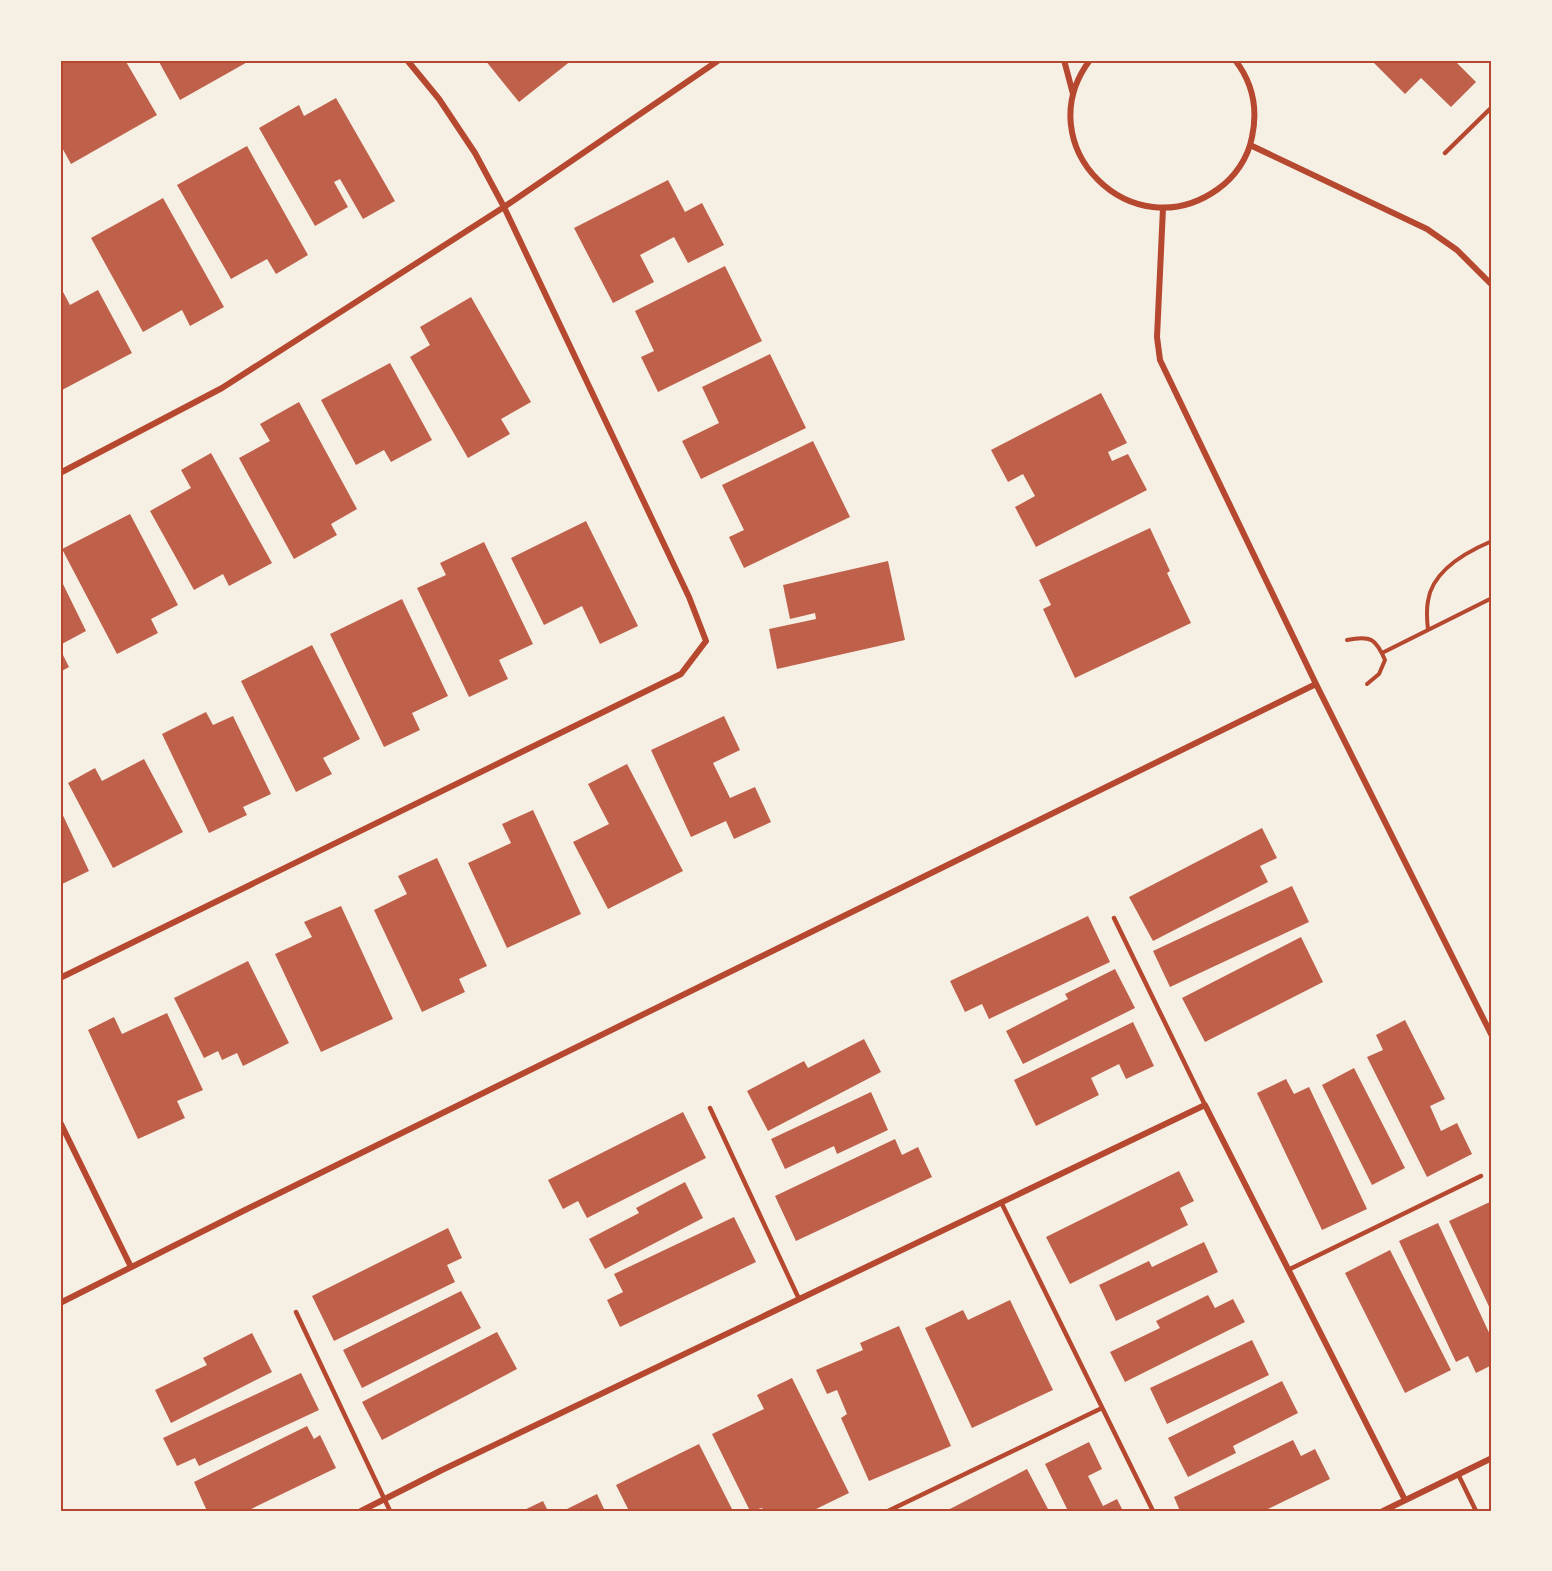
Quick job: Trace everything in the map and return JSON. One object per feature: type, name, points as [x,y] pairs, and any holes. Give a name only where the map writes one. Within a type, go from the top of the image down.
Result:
[{"type":"street","points":[[60,978],[681,674],[706,641],[689,597],[504,207],[475,153],[439,99],[407,60]]},
{"type":"street","points":[[60,473],[222,388],[504,207],[719,60]]},
{"type":"street","points":[[1064,60],[1073,94]]},
{"type":"street","points":[[1090,60],[1082,71],[1073,94],[1070,118],[1074,141],[1084,163],[1098,182],[1117,196],[1140,205],[1163,208],[1195,202],[1217,190],[1235,174],[1250,145],[1255,121],[1254,96],[1245,73],[1236,60]]},
{"type":"street","points":[[1250,145],[1426,229],[1457,250],[1492,285]]},
{"type":"street","points":[[1163,208],[1157,337],[1160,360],[1316,684],[1492,1035]]},
{"type":"street","points":[[60,1303],[131,1266],[1316,684]]},
{"type":"street","points":[[361,1511],[1204,1105],[1405,1500]]},
{"type":"street","points":[[60,1122],[131,1266]]},
{"type":"street","points":[[1383,1511],[1492,1458]]},
{"type":"lane","points":[[1445,153],[1492,107]]},
{"type":"lane","points":[[1114,918],[1204,1105]]},
{"type":"lane","points":[[710,1108],[799,1299]]},
{"type":"lane","points":[[1288,1270],[1481,1176]]},
{"type":"lane","points":[[1001,1202],[1153,1511]]},
{"type":"lane","points":[[296,1312],[390,1511]]},
{"type":"lane","points":[[888,1511],[1102,1408]]},
{"type":"lane","points":[[1458,1474],[1476,1511]]},
{"type":"path","points":[[1428,630],[1428,601],[1436,580],[1463,557],[1492,542]]},
{"type":"path","points":[[1382,653],[1492,598]]},
{"type":"path","points":[[1347,640],[1369,638],[1380,647],[1385,660],[1379,674],[1367,684]]},
{"type":"building","points":[[60,60],[125,60],[157,115],[71,164],[60,144]]},
{"type":"building","points":[[158,60],[251,60],[180,100]]},
{"type":"building","points":[[485,60],[572,60],[519,102]]},
{"type":"building","points":[[1371,60],[1454,60],[1476,82],[1451,107],[1421,78],[1405,94]]},
{"type":"building","points":[[336,98],[395,201],[363,219],[340,179],[334,182],[348,207],[315,226],[259,128],[299,105],[304,116]]},
{"type":"building","points":[[247,146],[308,255],[276,274],[267,259],[231,279],[177,185]]},
{"type":"building","points":[[668,180],[685,212],[702,203],[724,245],[688,263],[674,237],[640,255],[654,282],[613,303],[574,228]]},
{"type":"building","points":[[163,198],[224,307],[190,326],[182,310],[143,332],[91,238]]},
{"type":"building","points":[[725,266],[762,341],[658,392],[641,357],[654,351],[635,311]]},
{"type":"building","points":[[62,290],[70,305],[98,290],[132,353],[62,390],[60,388],[60,292]]},
{"type":"building","points":[[471,297],[531,402],[501,419],[510,434],[468,458],[410,357],[430,345],[420,327]]},
{"type":"building","points":[[770,354],[806,428],[701,479],[682,441],[719,423],[702,387]]},
{"type":"building","points":[[390,363],[432,440],[391,462],[384,450],[356,465],[321,400]]},
{"type":"building","points":[[1101,393],[1127,443],[1108,452],[1112,461],[1128,454],[1147,490],[1036,547],[1015,507],[1035,496],[1023,474],[1008,482],[991,450]]},
{"type":"building","points":[[299,402],[357,509],[331,524],[337,535],[294,559],[239,458],[270,441],[260,424]]},
{"type":"building","points":[[813,441],[850,517],[744,568],[729,537],[744,530],[722,485]]},
{"type":"building","points":[[211,453],[272,563],[229,586],[223,574],[194,590],[150,511],[191,488],[181,470]]},
{"type":"building","points":[[130,514],[178,605],[151,619],[158,633],[117,654],[62,549]]},
{"type":"building","points":[[586,521],[638,626],[600,644],[582,606],[544,625],[511,558]]},
{"type":"building","points":[[1150,528],[1170,571],[1167,573],[1191,623],[1075,678],[1043,609],[1051,605],[1039,580]]},
{"type":"building","points":[[484,542],[533,644],[499,660],[508,679],[469,697],[417,588],[446,575],[440,563]]},
{"type":"building","points":[[888,561],[905,640],[777,669],[769,629],[816,619],[815,613],[790,619],[783,585]]},
{"type":"building","points":[[60,578],[86,631],[60,645]]},
{"type":"building","points":[[402,599],[448,696],[412,713],[420,730],[384,747],[330,634]]},
{"type":"building","points":[[312,645],[360,739],[323,758],[332,774],[296,792],[241,681]]},
{"type":"building","points":[[60,649],[69,667],[60,672]]},
{"type":"building","points":[[206,712],[213,725],[233,716],[271,794],[243,807],[247,815],[209,833],[162,734]]},
{"type":"building","points":[[724,716],[740,750],[713,763],[730,798],[755,787],[771,822],[734,839],[726,821],[691,837],[651,750]]},
{"type":"building","points":[[144,759],[183,832],[113,868],[68,783],[95,768],[102,781]]},
{"type":"building","points":[[627,764],[683,871],[608,909],[573,842],[609,824],[588,784]]},
{"type":"building","points":[[60,809],[89,871],[60,885]]},
{"type":"building","points":[[533,810],[581,914],[507,948],[468,863],[511,843],[502,824]]},
{"type":"building","points":[[1262,828],[1277,858],[1260,866],[1268,882],[1153,941],[1129,897]]},
{"type":"building","points":[[437,858],[487,966],[459,979],[465,992],[422,1012],[374,910],[407,894],[398,876]]},
{"type":"building","points":[[1292,886],[1309,922],[1170,987],[1153,951]]},
{"type":"building","points":[[341,906],[393,1019],[321,1052],[275,954],[312,937],[304,922]]},
{"type":"building","points":[[1088,916],[1110,962],[989,1019],[982,1004],[965,1012],[950,981]]},
{"type":"building","points":[[1301,937],[1323,982],[1205,1042],[1182,998]]},
{"type":"building","points":[[248,961],[289,1043],[243,1066],[237,1053],[222,1060],[218,1051],[204,1058],[174,998]]},
{"type":"building","points":[[1115,969],[1135,1008],[1023,1064],[1006,1031],[1068,999],[1065,994]]},
{"type":"building","points":[[167,1013],[203,1090],[177,1101],[185,1118],[138,1139],[88,1030],[114,1017],[122,1034]]},
{"type":"building","points":[[1405,1020],[1445,1099],[1430,1106],[1441,1131],[1457,1123],[1472,1154],[1427,1177],[1367,1057],[1383,1050],[1376,1035]]},
{"type":"building","points":[[1133,1022],[1154,1066],[1126,1079],[1119,1064],[1091,1078],[1099,1095],[1036,1126],[1014,1080]]},
{"type":"building","points":[[864,1039],[881,1072],[768,1131],[747,1091],[804,1061],[808,1068]]},
{"type":"building","points":[[1354,1068],[1405,1168],[1372,1185],[1322,1085]]},
{"type":"building","points":[[1286,1079],[1294,1094],[1309,1087],[1367,1209],[1322,1230],[1257,1093]]},
{"type":"building","points":[[871,1092],[888,1130],[837,1154],[834,1146],[785,1169],[771,1139]]},
{"type":"building","points":[[683,1112],[706,1158],[587,1218],[578,1201],[563,1209],[548,1180]]},
{"type":"building","points":[[895,1139],[902,1155],[918,1147],[932,1177],[796,1241],[775,1196]]},
{"type":"building","points":[[1179,1171],[1194,1201],[1180,1208],[1188,1225],[1070,1284],[1046,1237]]},
{"type":"building","points":[[685,1182],[703,1218],[605,1269],[589,1239],[639,1213],[636,1208]]},
{"type":"building","points":[[1492,1201],[1492,1313],[1449,1221]]},
{"type":"building","points":[[734,1217],[756,1262],[620,1327],[607,1300],[623,1292],[614,1274]]},
{"type":"building","points":[[1438,1223],[1492,1339],[1492,1365],[1476,1373],[1468,1356],[1456,1362],[1399,1241]]},
{"type":"building","points":[[448,1228],[462,1258],[447,1265],[455,1282],[334,1341],[312,1296]]},
{"type":"building","points":[[1204,1242],[1218,1272],[1116,1321],[1099,1285],[1149,1261],[1152,1267]]},
{"type":"building","points":[[1390,1250],[1451,1370],[1405,1393],[1345,1273]]},
{"type":"building","points":[[461,1291],[481,1328],[362,1388],[343,1350]]},
{"type":"building","points":[[1208,1295],[1215,1308],[1233,1299],[1245,1322],[1125,1382],[1110,1352],[1160,1328],[1156,1321]]},
{"type":"building","points":[[1010,1300],[1053,1390],[972,1428],[925,1328],[963,1310],[968,1320]]},
{"type":"building","points":[[899,1326],[951,1446],[869,1481],[841,1418],[847,1414],[837,1390],[827,1394],[816,1370],[863,1350],[860,1343]]},
{"type":"building","points":[[497,1332],[517,1369],[382,1440],[362,1402]]},
{"type":"building","points":[[252,1333],[272,1372],[171,1423],[155,1390],[207,1365],[203,1358]]},
{"type":"building","points":[[1252,1340],[1269,1375],[1167,1424],[1150,1388]]},
{"type":"building","points":[[301,1373],[319,1410],[199,1466],[195,1458],[177,1466],[163,1438]]},
{"type":"building","points":[[792,1378],[849,1493],[812,1511],[764,1511],[762,1508],[750,1511],[712,1434],[764,1409],[757,1395]]},
{"type":"building","points":[[1282,1381],[1298,1413],[1233,1446],[1236,1453],[1188,1477],[1168,1438]]},
{"type":"building","points":[[307,1426],[314,1439],[320,1435],[336,1468],[247,1511],[207,1511],[194,1482]]},
{"type":"building","points":[[1293,1440],[1301,1456],[1315,1449],[1330,1479],[1264,1511],[1180,1511],[1174,1497]]},
{"type":"building","points":[[1089,1442],[1102,1469],[1088,1476],[1103,1506],[1117,1499],[1123,1511],[1068,1511],[1045,1464]]},
{"type":"building","points":[[699,1444],[733,1511],[629,1511],[616,1485]]},
{"type":"building","points":[[1027,1469],[1049,1511],[946,1511]]},
{"type":"building","points":[[597,1494],[605,1511],[563,1511]]},
{"type":"building","points":[[543,1501],[548,1511],[522,1511]]}]
